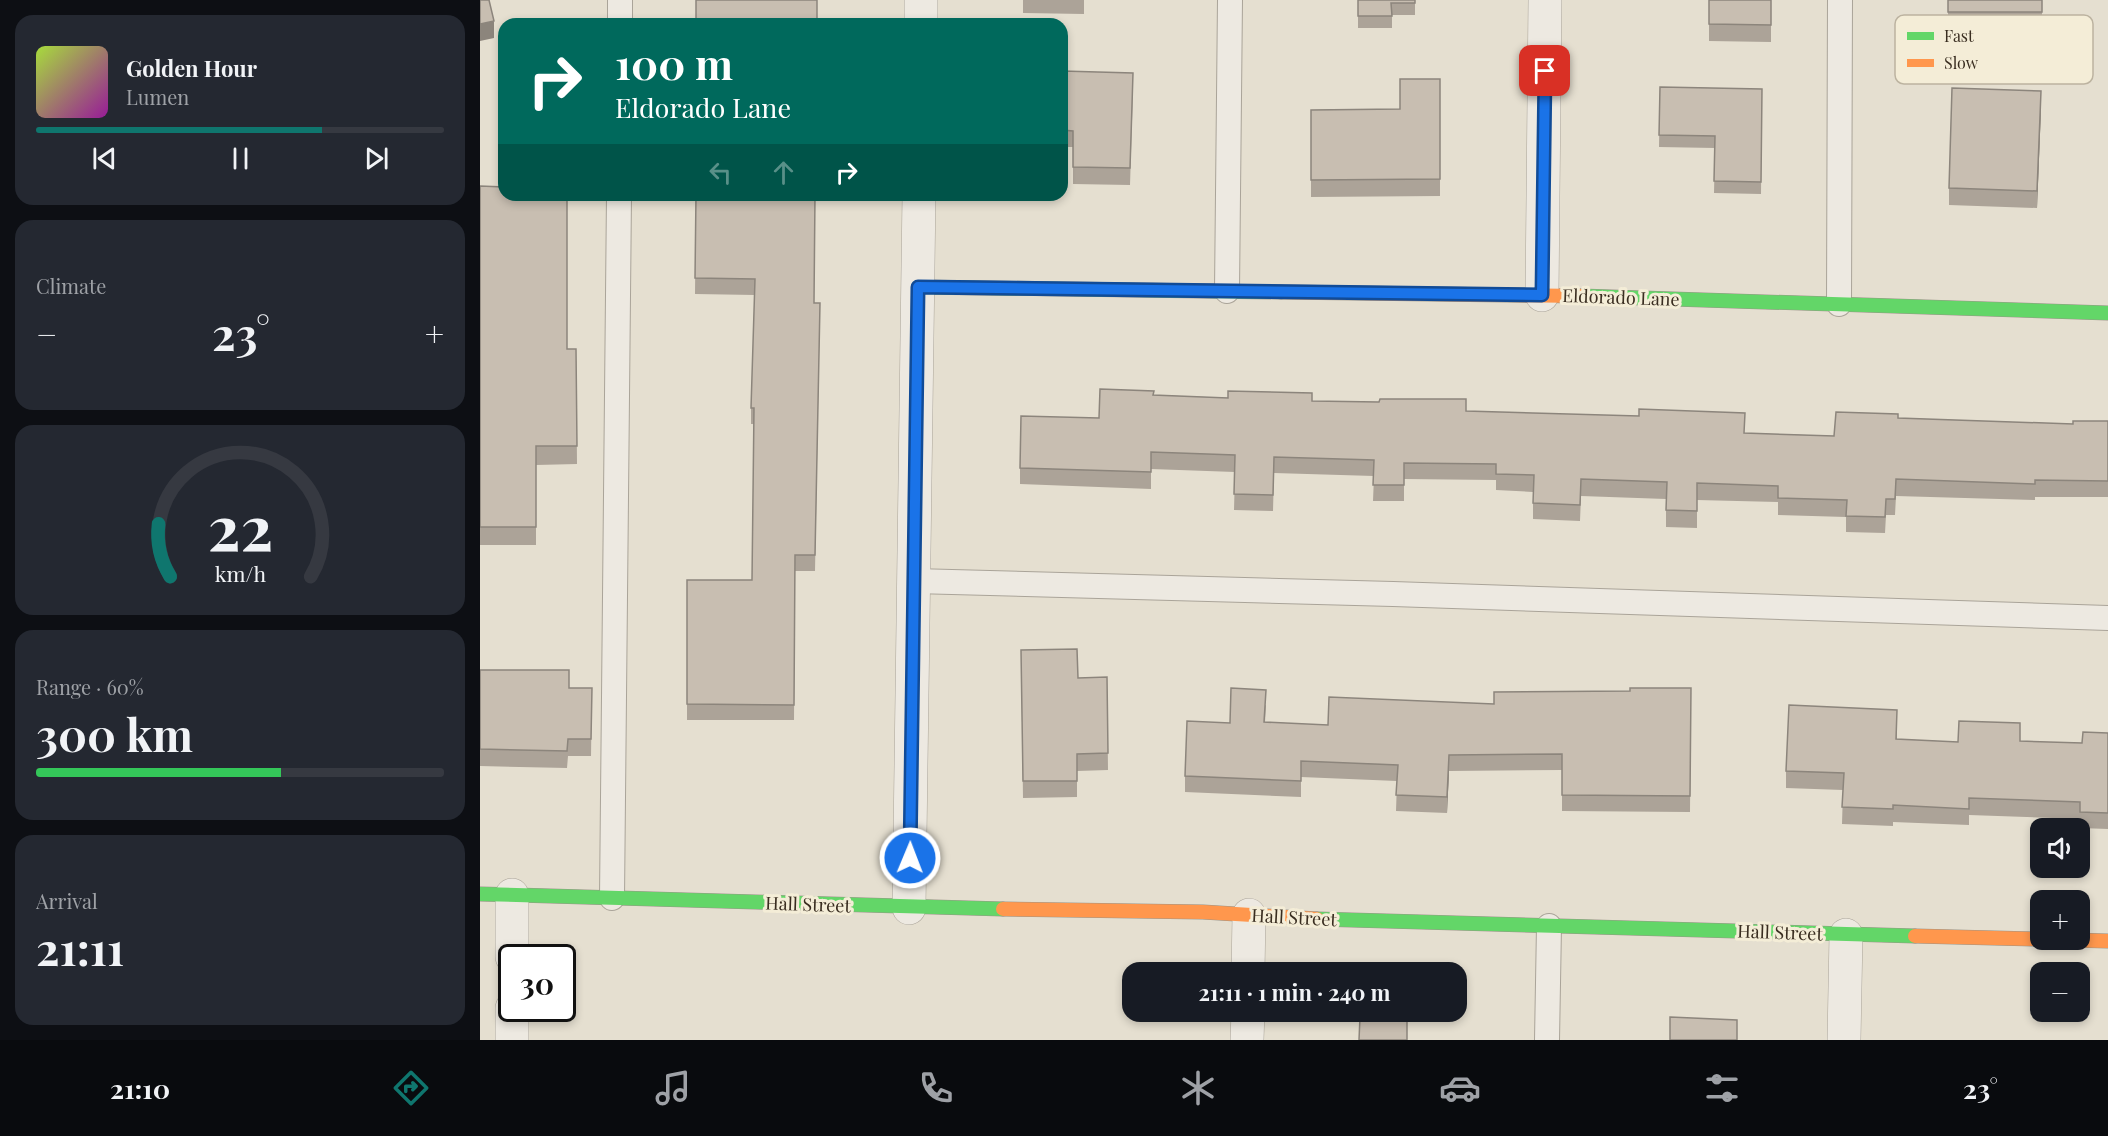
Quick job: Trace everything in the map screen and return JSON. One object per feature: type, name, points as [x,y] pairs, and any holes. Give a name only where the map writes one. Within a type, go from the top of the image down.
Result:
[{"type":"street","points":[[921,0],[921,18]]},
{"type":"street","points":[[1542,295],[1545,0]]},
{"type":"street","points":[[909,908],[919,201]]},
{"type":"street","name":"Eldorado Lane","points":[[918,287],[1542,295],[2108,313]]},
{"type":"street","points":[[496,895],[509,944]]},
{"type":"street","name":"Hall Street","points":[[496,895],[909,908],[1203,912],[1549,926],[2108,941]]},
{"type":"street","points":[[1248,962],[1249,915]]},
{"type":"street","points":[[1844,1040],[1846,935]]},
{"type":"street","points":[[512,1022],[512,1040]]},
{"type":"street","points":[[1247,1040],[1248,1022]]},
{"type":"lane","points":[[620,18],[621,0]]},
{"type":"lane","points":[[1227,291],[1230,0]]},
{"type":"lane","points":[[1839,304],[1840,0]]},
{"type":"lane","points":[[612,898],[619,201]]},
{"type":"lane","points":[[914,581],[1393,594],[2108,618]]},
{"type":"lane","points":[[1547,1040],[1549,926]]},
{"type":"building","points":[[480,0],[489,0],[494,21],[480,24]]},
{"type":"building","points":[[696,0],[817,0],[817,18],[696,18]]},
{"type":"building","points":[[1358,0],[1415,0],[1415,3],[1391,3],[1392,16],[1358,16]]},
{"type":"building","points":[[1709,0],[1771,0],[1771,25],[1709,24]]},
{"type":"building","points":[[1948,0],[2042,0],[2042,12],[1948,12]]},
{"type":"building","points":[[1068,71],[1133,73],[1130,168],[1073,167],[1073,131],[1068,131]]},
{"type":"building","points":[[1400,79],[1440,79],[1440,179],[1311,180],[1311,110],[1400,109]]},
{"type":"building","points":[[1660,87],[1762,89],[1761,182],[1714,181],[1715,136],[1659,135]]},
{"type":"building","points":[[1952,88],[2041,91],[2037,191],[1949,188]]},
{"type":"building","points":[[480,186],[498,187],[498,201],[567,201],[567,349],[576,349],[577,446],[536,446],[536,527],[480,527]]},
{"type":"building","points":[[696,201],[815,201],[814,303],[820,303],[815,555],[795,555],[794,705],[687,704],[687,580],[752,580],[754,408],[751,408],[755,279],[695,278]]},
{"type":"building","points":[[1100,389],[1154,391],[1153,395],[1228,398],[1228,391],[1312,393],[1312,401],[1379,402],[1380,399],[1466,399],[1466,411],[1639,416],[1639,409],[1745,413],[1744,433],[1834,436],[1836,412],[1898,414],[1898,418],[2073,424],[2073,421],[2108,421],[2108,481],[2035,480],[2035,484],[1896,479],[1895,499],[1886,499],[1885,517],[1846,516],[1847,500],[1778,498],[1778,486],[1697,483],[1697,511],[1666,510],[1667,482],[1581,479],[1580,505],[1533,503],[1534,475],[1496,474],[1496,464],[1404,463],[1404,485],[1373,485],[1374,460],[1274,457],[1273,495],[1234,494],[1235,455],[1151,452],[1151,472],[1020,468],[1021,416],[1099,418]]},
{"type":"building","points":[[1077,649],[1078,678],[1107,677],[1108,753],[1077,754],[1077,781],[1023,781],[1021,650]]},
{"type":"building","points":[[480,670],[569,670],[569,688],[592,688],[591,739],[568,739],[567,751],[480,749]]},
{"type":"building","points":[[1231,688],[1266,690],[1264,722],[1328,725],[1329,697],[1494,704],[1494,692],[1691,688],[1690,796],[1562,795],[1562,754],[1449,755],[1447,797],[1396,795],[1398,765],[1301,761],[1301,781],[1185,776],[1187,721],[1230,723]]},
{"type":"building","points":[[1789,705],[1897,710],[1896,739],[1958,742],[1959,721],[2020,723],[2020,741],[2082,743],[2083,732],[2108,733],[2108,813],[2080,812],[2080,802],[1969,798],[1969,809],[1893,805],[1893,809],[1842,807],[1844,773],[1786,771]]},
{"type":"building","points":[[1670,1017],[1737,1020],[1737,1040],[1670,1040]]},
{"type":"building","points":[[1360,1022],[1407,1022],[1407,1040],[1359,1040]]},
{"type":"traffic: fast","points":[[918,287],[1281,292]]},
{"type":"traffic: fast","points":[[1581,296],[2108,313]]},
{"type":"traffic: fast","points":[[480,894],[1003,909]]},
{"type":"traffic: fast","points":[[1317,919],[1915,936]]},
{"type":"traffic: slow","points":[[1281,292],[1581,296]]},
{"type":"traffic: slow","points":[[1003,909],[1203,912],[1317,919]]},
{"type":"traffic: slow","points":[[1915,936],[2108,941]]},
{"type":"route","points":[[910,858],[918,287],[1542,295],[1545,71]]}]
